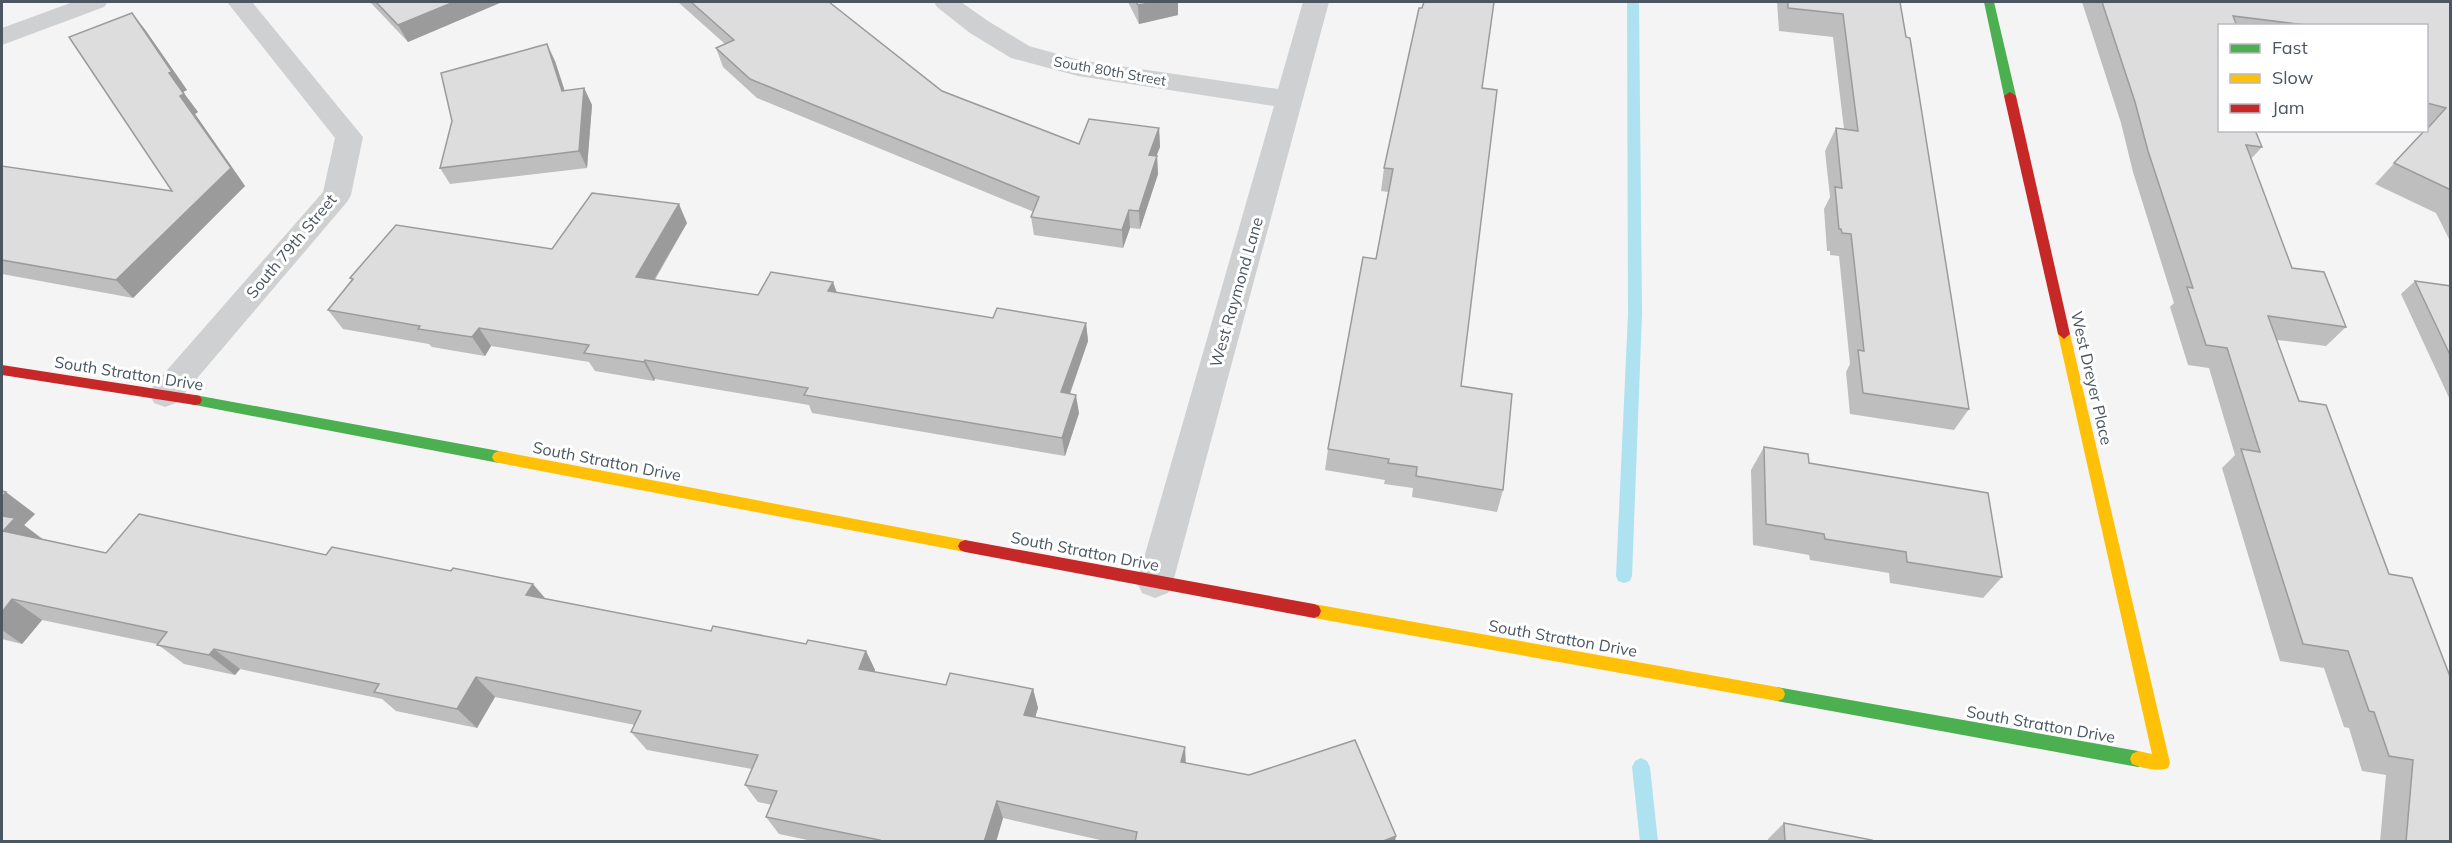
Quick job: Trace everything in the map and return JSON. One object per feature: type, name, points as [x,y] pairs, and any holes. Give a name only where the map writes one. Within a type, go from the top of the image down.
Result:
[{"type":"street","points":[[2,37],[95,2]]},
{"type":"street","name":"South 79th Street","points":[[165,394],[337,195],[349,137],[238,2]]},
{"type":"street","name":"South 80th Street","points":[[946,2],[979,27],[1020,52],[1078,68],[1290,100]]},
{"type":"street","name":"West Raymond Lane","points":[[1155,582],[1316,2]]},
{"type":"street","name":"West Dreyer Place","points":[[1989,2],[2162,763]]},
{"type":"street","name":"South Stratton Drive","points":[[2,370],[165,394],[1155,582],[2162,763]]},
{"type":"building","points":[[376,2],[454,2],[398,25]]},
{"type":"building","points":[[691,2],[829,2],[942,91],[1079,144],[1089,119],[1159,128],[1149,155],[1157,156],[1139,211],[1129,210],[1122,230],[1031,217],[1039,197],[750,79],[716,48],[734,40]]},
{"type":"building","points":[[1136,2],[1156,2],[1138,5]]},
{"type":"building","points":[[1424,2],[1494,2],[1482,88],[1497,90],[1461,386],[1512,394],[1503,490],[1416,476],[1417,467],[1388,463],[1389,459],[1328,449],[1363,257],[1376,259],[1393,169],[1384,168],[1419,8],[1422,8]]},
{"type":"building","points":[[1788,2],[1900,2],[1906,37],[1910,38],[1969,409],[1863,393],[1858,350],[1864,351],[1851,234],[1842,233],[1839,229],[1835,187],[1842,188],[1836,128],[1858,131],[1843,14],[1788,8]]},
{"type":"building","points":[[2102,2],[2451,2],[2451,190],[2394,163],[2423,132],[2428,132],[2428,128],[2446,108],[2428,103],[2428,24],[2297,24],[2233,16],[2236,24],[2218,24],[2218,132],[2256,132],[2262,147],[2246,145],[2292,268],[2324,272],[2346,327],[2268,316],[2299,401],[2326,405],[2389,574],[2412,578],[2451,679],[2451,842],[2406,842],[2413,760],[2389,756],[2374,712],[2369,711],[2348,651],[2303,644],[2241,449],[2260,452],[2227,348],[2206,345],[2187,287],[2193,288],[2148,151],[2135,102]]},
{"type":"building","points":[[132,13],[172,72],[169,73],[184,94],[180,96],[231,168],[116,280],[2,260],[2,166],[172,191],[69,37]]},
{"type":"building","points":[[547,44],[562,91],[584,88],[579,151],[440,168],[452,121],[441,73]]},
{"type":"building","points":[[592,193],[679,204],[636,277],[758,295],[771,272],[833,282],[828,291],[993,318],[997,308],[1086,323],[1061,392],[1076,395],[1062,438],[804,395],[808,388],[645,360],[644,362],[584,353],[589,345],[479,328],[472,337],[418,329],[420,326],[328,310],[353,279],[350,278],[396,225],[552,249]]},
{"type":"building","points":[[2415,281],[2451,286],[2451,357]]},
{"type":"building","points":[[1764,447],[1808,454],[1809,463],[1988,493],[2002,577],[1907,562],[1906,552],[1825,539],[1824,534],[1766,524]]},
{"type":"building","points":[[139,514],[326,555],[332,547],[451,571],[453,568],[533,584],[526,595],[711,631],[713,626],[806,644],[808,640],[866,651],[859,669],[946,685],[950,673],[1033,689],[1024,715],[1185,747],[1181,762],[1249,775],[1355,740],[1396,836],[1381,842],[1135,842],[1137,832],[997,801],[984,842],[880,842],[880,840],[766,817],[777,791],[745,785],[758,755],[631,732],[641,711],[476,677],[457,709],[374,692],[379,684],[214,649],[209,655],[157,645],[167,632],[12,599],[2,612],[2,516],[15,518],[3,531],[106,553]]},
{"type":"building","points":[[1784,823],[1872,840],[1872,842],[1785,842]]},
{"type":"waterway","points":[[1624,576],[1635,314],[1633,2]]},
{"type":"waterway","points":[[1641,767],[1649,842]]},
{"type":"traffic: fast","points":[[1989,2],[2010,96]]},
{"type":"traffic: fast","points":[[195,400],[499,457]]},
{"type":"traffic: fast","points":[[1777,694],[2138,759]]},
{"type":"traffic: slow","points":[[2064,334],[2162,763],[2138,759]]},
{"type":"traffic: slow","points":[[499,457],[965,546]]},
{"type":"traffic: slow","points":[[1314,611],[1777,694]]},
{"type":"traffic: jam","points":[[2010,96],[2064,334]]},
{"type":"traffic: jam","points":[[2,370],[195,400]]},
{"type":"traffic: jam","points":[[965,546],[1314,611]]}]
